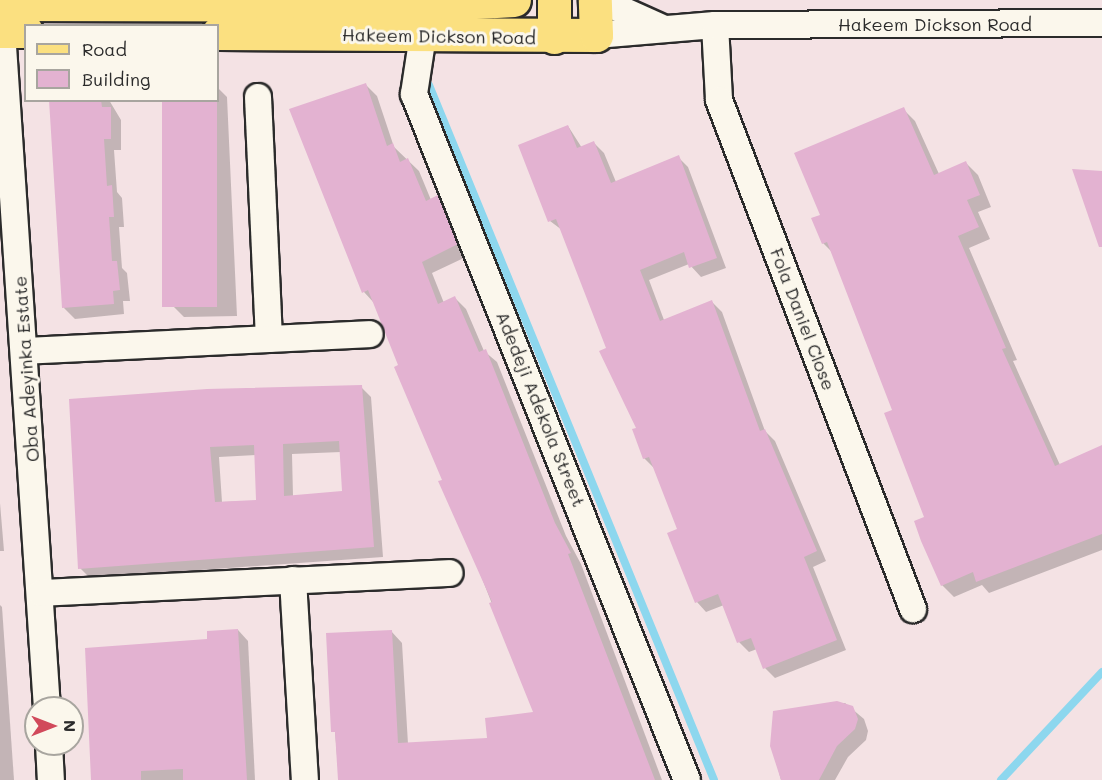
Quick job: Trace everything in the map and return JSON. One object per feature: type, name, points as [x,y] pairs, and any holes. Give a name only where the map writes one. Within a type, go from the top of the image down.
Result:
[{"type":"main road","name":"Hakeem Dickson Road","points":[[7,24],[283,1],[421,5],[514,0]]},
{"type":"main road","points":[[554,0],[554,37]]},
{"type":"main road","points":[[595,0],[596,36]]},
{"type":"main road","name":"Hakeem Dickson Road","points":[[219,33],[596,36]]},
{"type":"street","name":"Hakeem Dickson Road","points":[[600,0],[661,27]]},
{"type":"street","name":"Hakeem Dickson Road","points":[[596,36],[661,27],[715,25],[1102,23]]},
{"type":"street","name":"Oba Adeyinka Estate","points":[[7,24],[7,198],[24,351],[46,696]]},
{"type":"street","name":"Fola Daniel Close","points":[[715,25],[719,100],[914,609]]},
{"type":"street","name":"Adedeji Adekola Street","points":[[423,36],[414,94],[687,780]]},
{"type":"street","points":[[258,97],[269,339]]},
{"type":"street","points":[[24,351],[370,334]]},
{"type":"street","points":[[41,593],[450,573]]},
{"type":"street","points":[[293,580],[305,780]]},
{"type":"street","points":[[50,756],[51,780]]},
{"type":"building","points":[[366,83],[387,146],[393,143],[400,162],[408,158],[426,201],[438,195],[458,244],[422,262],[438,304],[455,296],[479,352],[486,349],[555,523],[571,553],[568,554],[655,780],[338,780],[335,732],[331,732],[326,633],[392,630],[398,743],[487,738],[485,718],[533,712],[489,603],[492,602],[438,481],[442,480],[394,367],[398,365],[368,290],[362,293],[289,109]]},
{"type":"building","points":[[49,102],[101,102],[102,107],[111,107],[111,139],[104,139],[107,186],[112,185],[114,217],[109,217],[112,261],[117,261],[120,290],[113,291],[114,304],[62,308]]},
{"type":"building","points":[[162,102],[217,102],[217,307],[162,307]]},
{"type":"building","points":[[904,107],[934,175],[966,161],[980,195],[967,200],[979,227],[958,236],[1006,348],[1002,349],[1055,466],[1102,445],[1102,534],[976,582],[973,572],[941,586],[914,521],[924,517],[884,413],[892,410],[827,242],[822,244],[811,218],[820,215],[794,153]]},
{"type":"building","points":[[568,125],[577,148],[594,141],[611,183],[679,155],[717,258],[689,268],[684,252],[640,270],[660,321],[712,300],[760,431],[765,429],[817,551],[804,557],[837,640],[763,669],[751,638],[737,643],[718,594],[695,603],[667,533],[677,529],[649,457],[643,459],[632,429],[636,428],[599,351],[606,348],[556,219],[548,222],[518,145]]},
{"type":"building","points":[[1072,169],[1102,171],[1102,247],[1099,247]]},
{"type":"building","points":[[362,385],[374,547],[78,569],[69,399],[207,389]],"holes":[[[339,441],[342,491],[284,496],[283,444]],[[254,445],[256,500],[215,502],[210,447]]]},
{"type":"building","points":[[238,629],[247,780],[183,780],[183,769],[141,771],[141,780],[91,780],[85,648],[207,639],[207,631]]},
{"type":"building","points":[[837,701],[853,706],[858,719],[855,729],[837,746],[819,780],[781,780],[770,746],[773,711]]},
{"type":"waterway","points":[[429,85],[714,780]]},
{"type":"waterway","points":[[1001,780],[1102,672]]}]
